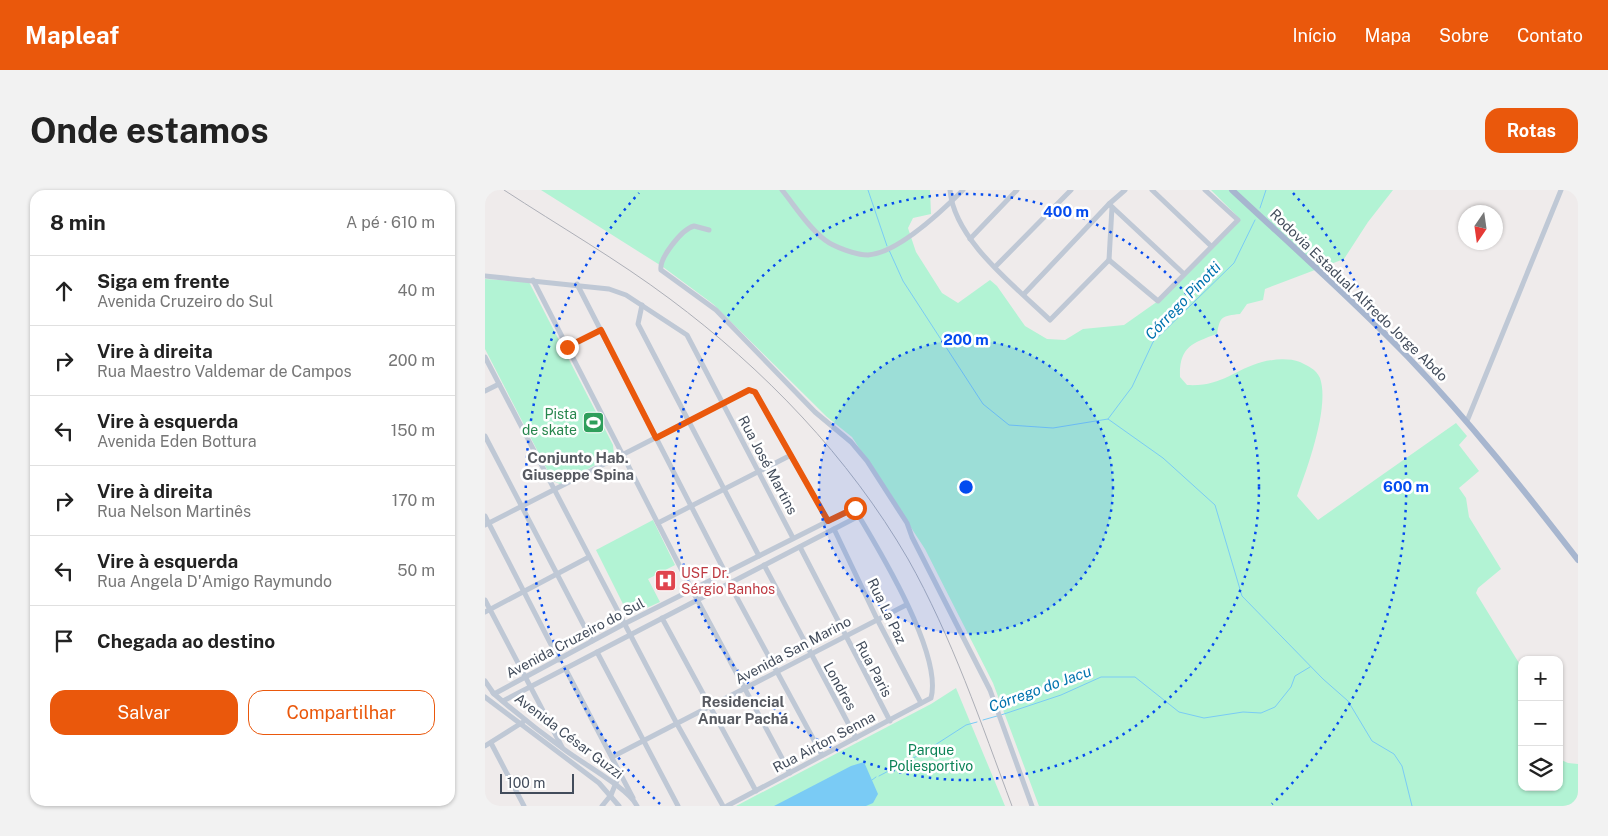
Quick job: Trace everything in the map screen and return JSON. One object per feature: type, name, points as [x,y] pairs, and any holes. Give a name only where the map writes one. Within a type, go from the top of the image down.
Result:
[{"type":"main road","name":"Rodovia Estadual Alfredo Jorge Abdo","points":[[1232,190],[1388,337],[1467,421],[1515,478],[1578,560]]},
{"type":"street","points":[[781,190],[825,240],[865,254],[885,250],[924,226],[963,190]]},
{"type":"street","points":[[950,190],[951,203],[970,239],[995,267],[1050,320],[1109,260],[1111,206]]},
{"type":"street","points":[[970,239],[1017,190]]},
{"type":"street","points":[[995,267],[1071,190]]},
{"type":"street","points":[[1024,294],[1125,190]]},
{"type":"street","points":[[1152,190],[1211,246]]},
{"type":"street","points":[[1109,260],[1158,302],[1238,220],[1205,190]]},
{"type":"street","points":[[1467,421],[1561,190]]},
{"type":"street","points":[[1111,206],[1184,274]]},
{"type":"street","points":[[709,230],[694,226],[681,234],[662,261],[661,270],[716,310],[815,412],[851,442],[867,461],[907,523],[912,537],[990,690],[1032,806]]},
{"type":"street","name":"Rua José Martins","points":[[485,276],[577,284],[609,289],[651,310],[687,335],[793,538]]},
{"type":"street","points":[[533,280],[697,600],[790,773]]},
{"type":"street","points":[[577,284],[725,572]]},
{"type":"street","points":[[642,305],[639,324],[759,556]]},
{"type":"street","points":[[567,347],[601,330]]},
{"type":"street","points":[[485,357],[677,724],[723,806]]},
{"type":"street","points":[[485,391],[499,384]]},
{"type":"street","points":[[487,524],[749,390],[755,392],[828,521]]},
{"type":"street","points":[[485,436],[591,641]]},
{"type":"street","points":[[658,523],[791,455]]},
{"type":"street","name":"Avenida Cruzeiro do Sul","points":[[494,694],[591,641],[855,508],[859,516],[503,701]]},
{"type":"street","points":[[485,516],[487,524],[559,660]]},
{"type":"street","points":[[859,516],[883,556],[906,605]]},
{"type":"street","name":"Rua La Paz","points":[[835,529],[877,619],[921,703]]},
{"type":"street","name":"Rua Paris","points":[[800,547],[844,636],[890,721]]},
{"type":"street","points":[[487,611],[589,557]]},
{"type":"street","name":"Londres","points":[[764,565],[809,654],[856,738]]},
{"type":"street","points":[[729,583],[822,755]]},
{"type":"street","points":[[485,600],[487,611],[526,675],[564,749]]},
{"type":"street","name":"Avenida San Marino","points":[[612,757],[906,605]]},
{"type":"street","name":"Rua Airton Senna","points":[[727,806],[931,698],[935,686],[927,654],[906,605]]},
{"type":"street","points":[[662,618],[756,791]]},
{"type":"street","points":[[597,652],[679,806]]},
{"type":"street","points":[[565,668],[634,800]]},
{"type":"street","points":[[485,681],[494,694]]},
{"type":"street","name":"Avenida César Guzzi","points":[[485,686],[564,749],[634,800],[637,806]]},
{"type":"street","name":"Avenida César Guzzi","points":[[485,697],[611,795],[618,804]]},
{"type":"street","points":[[485,746],[526,719]]},
{"type":"street","points":[[491,743],[524,806]]},
{"type":"street","points":[[602,806],[611,795],[620,772]]},
{"type":"street","points":[[618,804],[619,793],[625,793]]},
{"type":"green space","points":[[541,190],[930,190],[931,214],[913,218],[908,228],[916,252],[942,293],[958,303],[990,280],[997,286],[1025,326],[1047,339],[1065,340],[1083,329],[1124,325],[1158,301],[1238,221],[1236,215],[1211,190],[1393,190],[1368,222],[1344,259],[1265,289],[1263,300],[1247,304],[1240,314],[1229,315],[1223,318],[1219,324],[1217,334],[1200,340],[1184,353],[1180,367],[1180,377],[1187,385],[1199,385],[1218,381],[1252,365],[1281,359],[1300,362],[1316,372],[1320,378],[1322,390],[1320,421],[1297,496],[1318,520],[1456,423],[1467,436],[1459,445],[1479,471],[1459,488],[1466,498],[1469,517],[1501,569],[1478,588],[1476,593],[1518,661],[1518,791],[1563,791],[1563,761],[1578,764],[1578,806],[1039,806],[993,683],[925,549],[852,437],[827,417],[713,304],[663,267]]},
{"type":"green space","points":[[485,279],[529,282],[613,445],[614,455],[560,484],[553,481],[485,349]]},
{"type":"green space","points":[[653,520],[675,565],[648,579],[660,602],[629,616],[596,550]]},
{"type":"green space","name":"Parque Poliesportivo","points":[[956,688],[1005,806],[736,806],[931,704]]},
{"type":"water","points":[[864,762],[878,794],[873,803],[866,806],[774,806],[851,766]]},
{"type":"waterway","points":[[868,190],[887,246]]},
{"type":"waterway","name":"Córrego Pinotti","points":[[1260,208],[1266,190]]},
{"type":"waterway","name":"Córrego Pinotti","points":[[1108,419],[1132,387],[1153,342],[1234,263],[1255,220]]},
{"type":"waterway","points":[[889,250],[903,281],[983,404],[1009,425],[1053,428],[1108,419],[1163,458],[1215,505],[1242,596],[1323,679],[1348,701],[1372,741],[1394,754],[1402,766],[1412,806]]},
{"type":"waterway","name":"Córrego do Jacu","points":[[1001,715],[1061,695],[1101,677],[1135,677],[1179,712],[1204,718],[1243,712],[1261,713],[1275,707],[1291,687],[1295,676],[1310,667]]},
{"type":"waterway","name":"Córrego do Jacu","points":[[983,720],[997,716]]},
{"type":"waterway","name":"Córrego do Jacu","points":[[879,776],[921,754],[966,725],[977,722]]},
{"type":"waterway","name":"Córrego do Jacu","points":[[872,780],[876,777]]},
{"type":"railway","points":[[504,190],[630,271],[705,326],[771,385],[832,450],[885,521],[924,589],[965,681],[1012,806]]},
{"type":"place","name":"Pista de skate","points":[[593,422]]},
{"type":"place","name":"USF Dr. Sérgio Banhos","points":[[665,581]]},
{"type":"district","name":"Conjunto Hab. Giuseppe Spina","points":[[578,466]]},
{"type":"district","name":"Residencial Anuar Pachá","points":[[743,710]]},
{"type":"route","points":[[567,347],[601,330],[656,438],[749,390],[755,392],[828,521],[855,508]]}]
